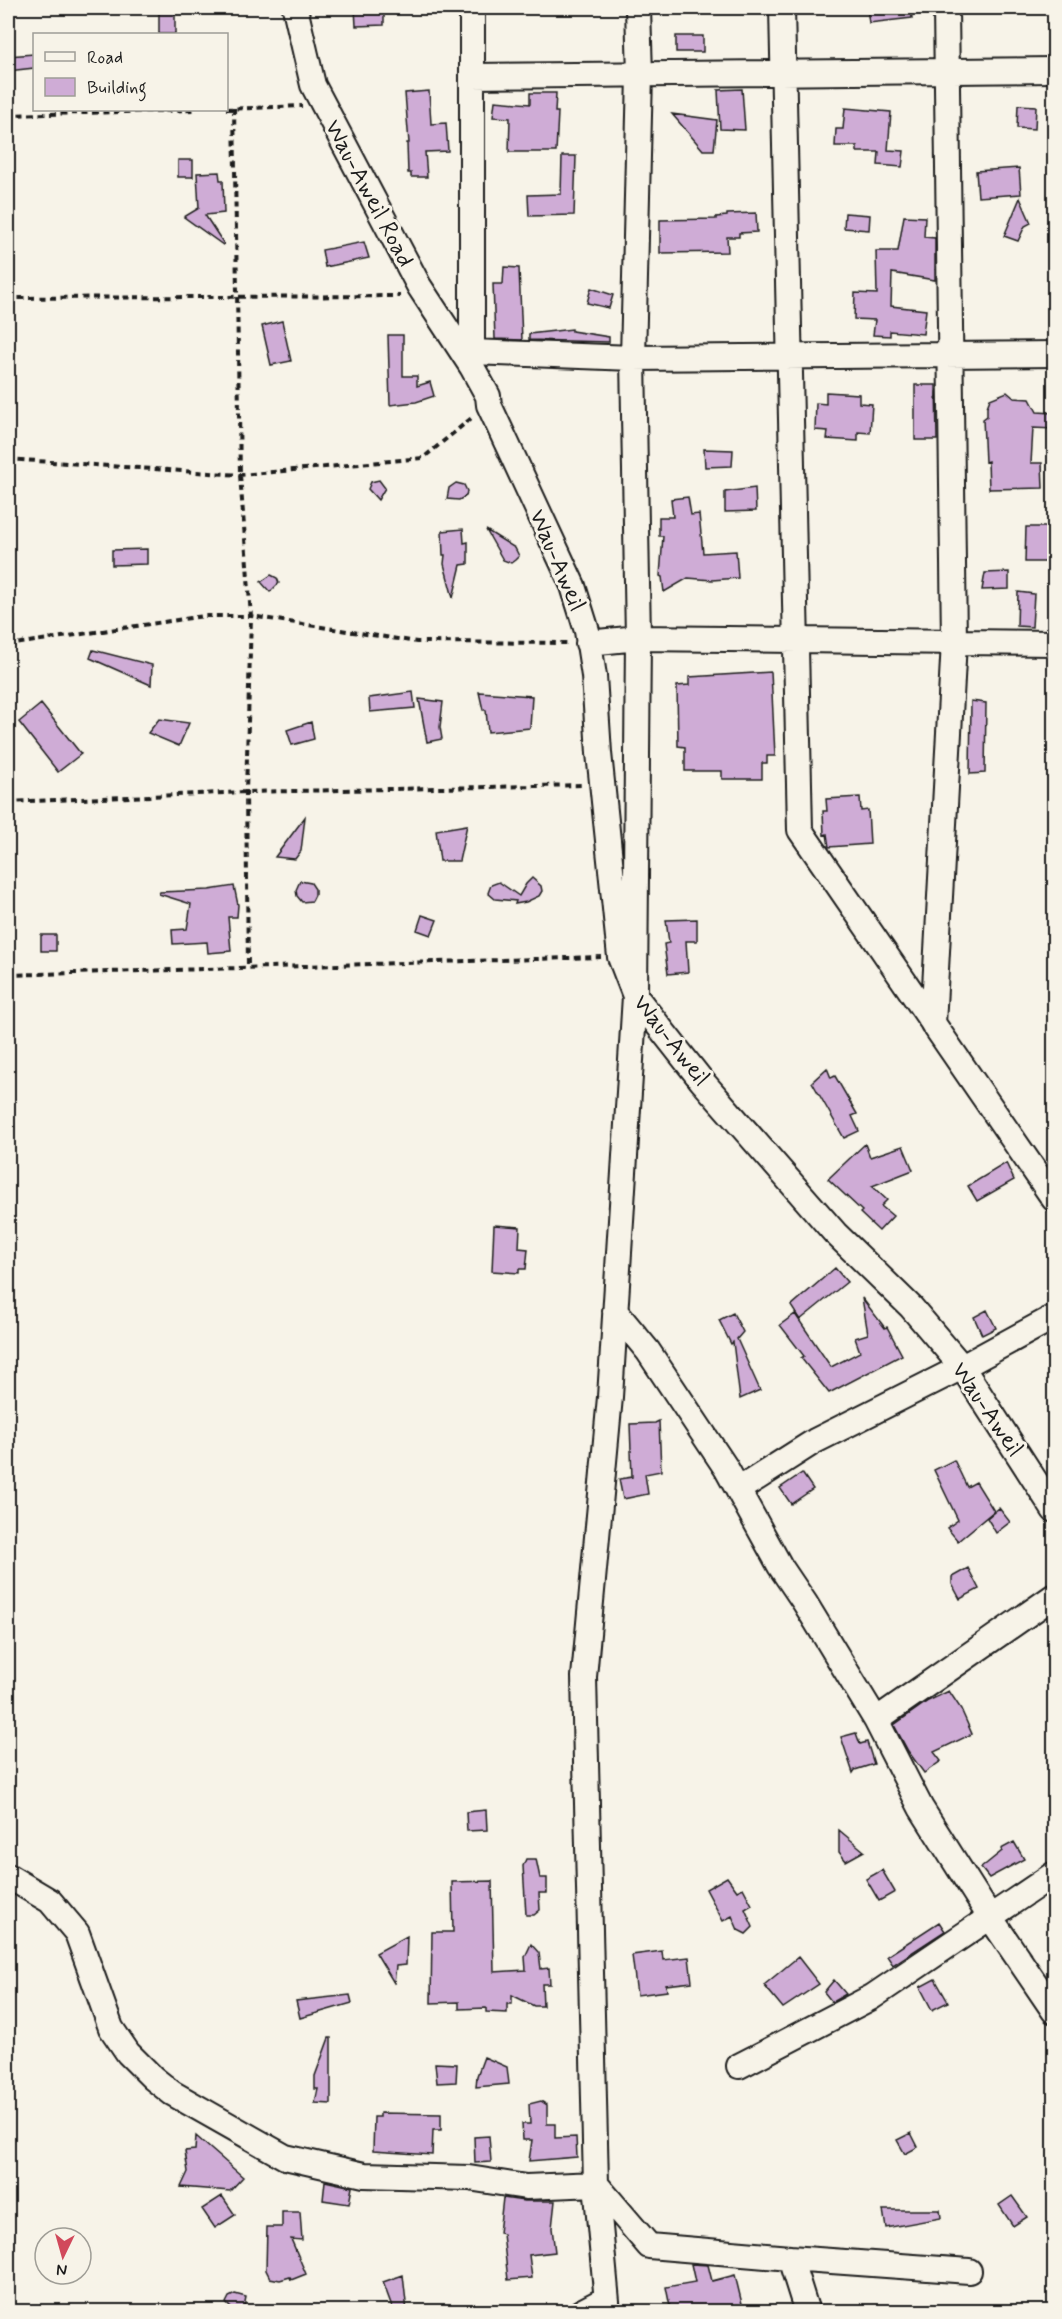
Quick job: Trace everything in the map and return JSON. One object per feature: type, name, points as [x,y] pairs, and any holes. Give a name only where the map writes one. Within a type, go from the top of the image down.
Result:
[{"type":"street","name":"Wau-Aweil Road","points":[[295,8],[312,85],[425,296],[472,360]]},
{"type":"street","points":[[472,8],[472,360],[1054,354]]},
{"type":"street","points":[[581,2312],[607,2305],[596,2184],[584,1677],[610,1397],[635,996],[639,638],[633,358],[640,75],[638,8]]},
{"type":"street","points":[[782,8],[800,830],[1054,1199]]},
{"type":"street","points":[[933,1024],[954,642],[946,8]]},
{"type":"street","points":[[473,76],[783,72],[948,73],[1054,70]]},
{"type":"street","name":"Wau-Aweil","points":[[472,360],[488,396],[489,405],[573,586],[588,643],[594,676],[602,785],[620,957],[635,996],[702,1081],[835,1233],[911,1307],[962,1367],[1054,1510]]},
{"type":"street","points":[[588,643],[639,638],[1054,643]]},
{"type":"street","points":[[615,1311],[648,1351],[726,1468],[780,1566],[876,1720],[921,1808],[1054,2012]]},
{"type":"street","points":[[738,1490],[814,1441],[962,1367],[1054,1317]]},
{"type":"street","points":[[876,1720],[1054,1596]]},
{"type":"street","points":[[739,2066],[872,1997],[1054,1874]]},
{"type":"street","points":[[8,1876],[50,1901],[77,1934],[111,2028],[128,2053],[172,2093],[285,2157],[364,2175],[469,2178],[526,2187],[596,2184]]},
{"type":"street","points":[[596,2184],[649,2246],[969,2271]]},
{"type":"street","points":[[790,2258],[807,2312]]},
{"type":"path","points":[[228,109],[323,106]]},
{"type":"path","points":[[234,108],[240,475],[251,616],[246,792],[248,968]]},
{"type":"path","points":[[8,115],[158,111]]},
{"type":"path","points":[[8,298],[425,296]]},
{"type":"path","points":[[8,459],[240,475],[423,458],[489,405]]},
{"type":"path","points":[[8,645],[204,616],[251,616],[417,642],[588,643]]},
{"type":"path","points":[[8,802],[246,792],[602,785]]},
{"type":"path","points":[[8,975],[620,957]]},
{"type":"building","points":[[159,8],[175,8],[175,33],[159,33]]},
{"type":"building","points":[[355,8],[384,8],[384,25],[356,26]]},
{"type":"building","points":[[867,8],[911,8],[912,18],[869,23]]},
{"type":"building","points":[[676,36],[703,36],[703,52],[676,52]]},
{"type":"building","points":[[33,54],[33,68],[8,71],[8,56]]},
{"type":"building","points":[[742,89],[745,130],[720,129],[718,90]]},
{"type":"building","points":[[429,91],[431,124],[446,123],[448,151],[425,152],[427,177],[411,177],[411,173],[408,173],[407,143],[409,143],[405,93]]},
{"type":"building","points":[[530,93],[556,93],[555,112],[558,112],[556,152],[509,152],[510,118],[493,117],[495,101],[530,104]]},
{"type":"building","points":[[1018,105],[1036,106],[1035,129],[1017,128]]},
{"type":"building","points":[[845,108],[891,112],[888,150],[904,151],[902,167],[878,165],[879,152],[857,152],[857,146],[835,146],[836,129],[843,129]]},
{"type":"building","points":[[672,114],[717,120],[714,150],[703,150]]},
{"type":"building","points":[[562,156],[576,156],[574,215],[529,216],[528,195],[561,194]]},
{"type":"building","points":[[178,160],[193,160],[193,177],[178,177]]},
{"type":"building","points":[[1019,168],[1021,194],[978,197],[976,171]]},
{"type":"building","points":[[219,172],[220,180],[223,180],[224,213],[205,215],[223,245],[184,217],[199,208],[197,173]]},
{"type":"building","points":[[1020,198],[1031,223],[1025,226],[1018,241],[1004,236]]},
{"type":"building","points":[[756,213],[757,232],[739,233],[739,237],[727,237],[728,252],[660,253],[660,220],[716,219],[716,217],[727,216],[727,214]]},
{"type":"building","points":[[845,213],[870,215],[869,230],[844,228]]},
{"type":"building","points":[[904,216],[925,217],[924,237],[935,238],[935,280],[892,273],[891,306],[926,310],[923,334],[890,331],[890,336],[873,335],[875,320],[854,319],[855,293],[877,294],[876,251],[898,251]]},
{"type":"building","points":[[364,242],[369,258],[325,267],[322,250]]},
{"type":"building","points":[[504,267],[519,268],[522,340],[495,339],[493,284],[503,284]]},
{"type":"building","points":[[591,288],[613,295],[609,308],[587,303]]},
{"type":"building","points":[[282,321],[291,361],[271,365],[262,326]]},
{"type":"building","points":[[572,329],[572,331],[609,337],[609,342],[529,340],[529,334]]},
{"type":"building","points":[[388,335],[403,335],[403,376],[417,376],[417,386],[430,382],[434,396],[416,402],[390,405]]},
{"type":"building","points":[[915,385],[936,385],[937,440],[915,440]]},
{"type":"building","points":[[826,392],[859,394],[859,403],[872,404],[870,433],[858,432],[858,441],[827,439],[828,431],[815,430],[816,403],[826,404]]},
{"type":"building","points":[[1007,392],[1014,398],[1030,399],[1037,412],[1054,413],[1054,429],[1033,428],[1031,463],[1042,463],[1043,488],[989,489],[983,419],[987,416],[990,399]]},
{"type":"building","points":[[704,449],[733,450],[732,466],[705,467]]},
{"type":"building","points":[[379,480],[385,488],[378,500],[368,489],[371,482]]},
{"type":"building","points":[[456,483],[464,485],[467,491],[466,496],[459,500],[447,499],[449,488]]},
{"type":"building","points":[[755,488],[756,511],[725,512],[725,492]]},
{"type":"building","points":[[688,497],[691,515],[699,514],[703,553],[736,551],[738,578],[712,580],[688,578],[664,592],[660,576],[663,536],[659,536],[659,517],[673,517],[671,499]]},
{"type":"building","points":[[1026,527],[1054,527],[1054,562],[1025,562]]},
{"type":"building","points":[[463,529],[464,543],[468,542],[468,564],[461,565],[453,598],[444,564],[442,531]]},
{"type":"building","points":[[486,530],[515,548],[519,556],[511,563],[503,560]]},
{"type":"building","points":[[147,549],[147,564],[112,565],[112,550]]},
{"type":"building","points":[[1009,572],[1009,589],[982,590],[985,573]]},
{"type":"building","points":[[271,575],[277,578],[279,583],[270,592],[261,582]]},
{"type":"building","points":[[1018,592],[1034,594],[1032,627],[1017,626]]},
{"type":"building","points":[[93,650],[152,665],[151,685],[90,658]]},
{"type":"building","points":[[771,672],[775,756],[767,756],[767,763],[762,763],[762,779],[722,779],[722,771],[685,771],[685,747],[678,746],[677,686],[689,685],[689,677]]},
{"type":"building","points":[[413,692],[415,708],[370,712],[369,698]]},
{"type":"building","points":[[479,692],[532,696],[530,728],[488,732],[486,710],[483,710]]},
{"type":"building","points":[[419,699],[443,702],[440,727],[442,739],[427,742]]},
{"type":"building","points":[[971,701],[986,703],[985,773],[970,774]]},
{"type":"building","points":[[41,704],[81,754],[58,772],[19,722]]},
{"type":"building","points":[[159,719],[189,723],[179,746],[148,733]]},
{"type":"building","points":[[311,722],[314,739],[292,745],[287,730]]},
{"type":"building","points":[[860,797],[861,811],[868,810],[870,844],[829,847],[827,834],[824,835],[823,811],[827,811],[826,799]]},
{"type":"building","points":[[305,817],[301,851],[295,859],[275,857]]},
{"type":"building","points":[[467,825],[459,861],[440,861],[436,830]]},
{"type":"building","points":[[532,878],[541,886],[542,891],[539,896],[526,902],[515,904],[516,901],[495,899],[488,893],[491,885],[499,882],[519,896]]},
{"type":"building","points":[[300,881],[311,883],[315,889],[312,901],[302,902],[297,896],[296,890]]},
{"type":"building","points":[[234,886],[238,905],[237,917],[228,917],[231,951],[208,953],[207,942],[173,944],[172,930],[187,929],[191,904],[159,894],[160,892],[209,890]]},
{"type":"building","points":[[422,915],[437,920],[431,935],[417,930]]},
{"type":"building","points":[[697,919],[697,941],[686,941],[688,972],[668,974],[664,944],[669,943],[666,920]]},
{"type":"building","points":[[41,935],[56,935],[56,951],[41,951]]},
{"type":"building","points":[[827,1068],[831,1078],[835,1076],[857,1114],[852,1116],[859,1131],[844,1138],[812,1082]]},
{"type":"building","points":[[865,1144],[870,1157],[903,1146],[913,1170],[872,1186],[887,1200],[881,1206],[893,1216],[879,1231],[860,1213],[862,1211],[828,1179]]},
{"type":"building","points":[[1006,1163],[1014,1180],[977,1201],[968,1186]]},
{"type":"building","points":[[494,1225],[520,1227],[519,1248],[528,1249],[526,1269],[519,1269],[519,1273],[492,1271]]},
{"type":"building","points":[[835,1268],[847,1282],[800,1320],[791,1306]]},
{"type":"building","points":[[862,1298],[885,1328],[887,1327],[902,1355],[829,1393],[801,1358],[804,1356],[780,1325],[795,1314],[831,1367],[860,1352],[855,1338],[868,1334]]},
{"type":"building","points":[[987,1310],[996,1328],[982,1335],[974,1317]]},
{"type":"building","points":[[733,1313],[743,1332],[737,1339],[760,1390],[740,1399],[733,1342],[731,1344],[719,1320]]},
{"type":"building","points":[[659,1421],[661,1471],[645,1474],[648,1494],[623,1499],[619,1479],[632,1477],[630,1424]]},
{"type":"building","points":[[954,1460],[967,1487],[976,1482],[994,1511],[958,1541],[947,1528],[958,1520],[934,1470]]},
{"type":"building","points":[[802,1473],[813,1489],[791,1504],[780,1488]]},
{"type":"building","points":[[999,1508],[1010,1522],[996,1533],[987,1518]]},
{"type":"building","points":[[968,1568],[979,1589],[960,1599],[952,1584],[952,1577]]},
{"type":"building","points":[[949,1691],[961,1709],[972,1734],[934,1752],[941,1761],[924,1773],[908,1751],[894,1725],[928,1701]]},
{"type":"building","points":[[856,1733],[860,1744],[867,1742],[874,1764],[855,1770],[853,1773],[841,1737]]},
{"type":"building","points":[[486,1810],[487,1830],[467,1831],[466,1812]]},
{"type":"building","points":[[839,1830],[864,1851],[846,1861],[839,1852]]},
{"type":"building","points":[[1014,1842],[1024,1859],[989,1878],[981,1868],[1002,1851],[1001,1849]]},
{"type":"building","points":[[526,1859],[536,1859],[540,1878],[547,1878],[547,1893],[539,1893],[540,1910],[534,1915],[526,1915],[523,1866]]},
{"type":"building","points":[[882,1870],[895,1892],[879,1901],[866,1879]]},
{"type":"building","points":[[727,1877],[737,1891],[743,1888],[752,1905],[745,1909],[753,1927],[746,1934],[738,1930],[732,1916],[723,1921],[706,1889]]},
{"type":"building","points":[[492,1881],[494,1972],[526,1970],[525,1957],[531,1944],[539,1953],[541,1969],[549,1968],[550,1984],[542,1984],[543,2006],[534,2006],[512,1995],[512,2004],[507,2004],[507,2013],[486,2012],[486,2008],[459,2009],[459,2002],[431,2003],[432,1932],[453,1932],[452,1882]]},
{"type":"building","points":[[939,1922],[945,1931],[893,1965],[887,1956]]},
{"type":"building","points":[[407,1936],[406,1965],[396,1966],[394,1983],[376,1953]]},
{"type":"building","points":[[662,1951],[663,1960],[689,1957],[692,1982],[666,1985],[667,1991],[637,1995],[632,1955]]},
{"type":"building","points":[[798,1957],[819,1984],[783,2008],[764,1985]]},
{"type":"building","points":[[935,1979],[948,2002],[932,2010],[920,1987]]},
{"type":"building","points":[[834,1980],[846,1994],[832,2002],[824,1992]]},
{"type":"building","points":[[350,1995],[352,2003],[300,2018],[296,2001]]},
{"type":"building","points":[[329,2038],[331,2038],[331,2104],[315,2103],[318,2089],[315,2089],[315,2076]]},
{"type":"building","points":[[484,2057],[507,2067],[509,2084],[476,2087],[477,2076]]},
{"type":"building","points":[[435,2063],[457,2064],[456,2082],[437,2083]]},
{"type":"building","points":[[541,2101],[547,2105],[547,2124],[555,2124],[555,2138],[576,2137],[577,2157],[529,2161],[532,2140],[523,2140],[522,2124],[530,2124],[529,2104]]},
{"type":"building","points":[[380,2113],[441,2114],[441,2130],[433,2130],[432,2155],[373,2151],[374,2117],[380,2117]]},
{"type":"building","points":[[911,2133],[918,2147],[905,2154],[897,2140]]},
{"type":"building","points":[[196,2136],[243,2177],[230,2191],[181,2187],[188,2172],[185,2151],[195,2150]]},
{"type":"building","points":[[489,2136],[491,2162],[475,2163],[474,2137]]},
{"type":"building","points":[[325,2181],[352,2187],[349,2204],[323,2200]]},
{"type":"building","points":[[222,2196],[235,2215],[215,2228],[202,2209]]},
{"type":"building","points":[[1012,2196],[1027,2217],[1013,2226],[999,2205]]},
{"type":"building","points":[[503,2198],[555,2201],[552,2228],[555,2252],[529,2255],[532,2278],[508,2280],[503,2234],[499,2233]]},
{"type":"building","points":[[883,2210],[940,2210],[941,2218],[886,2228]]},
{"type":"building","points":[[282,2212],[300,2212],[302,2240],[291,2239],[306,2274],[291,2280],[290,2277],[280,2280],[270,2278],[266,2270],[267,2227],[282,2227]]},
{"type":"building","points":[[691,2264],[708,2265],[712,2281],[735,2275],[744,2312],[671,2312],[666,2287],[695,2282]]},
{"type":"building","points":[[403,2275],[407,2312],[394,2312],[383,2282]]},
{"type":"building","points":[[235,2294],[246,2297],[243,2312],[235,2312],[226,2303],[229,2297]]}]
